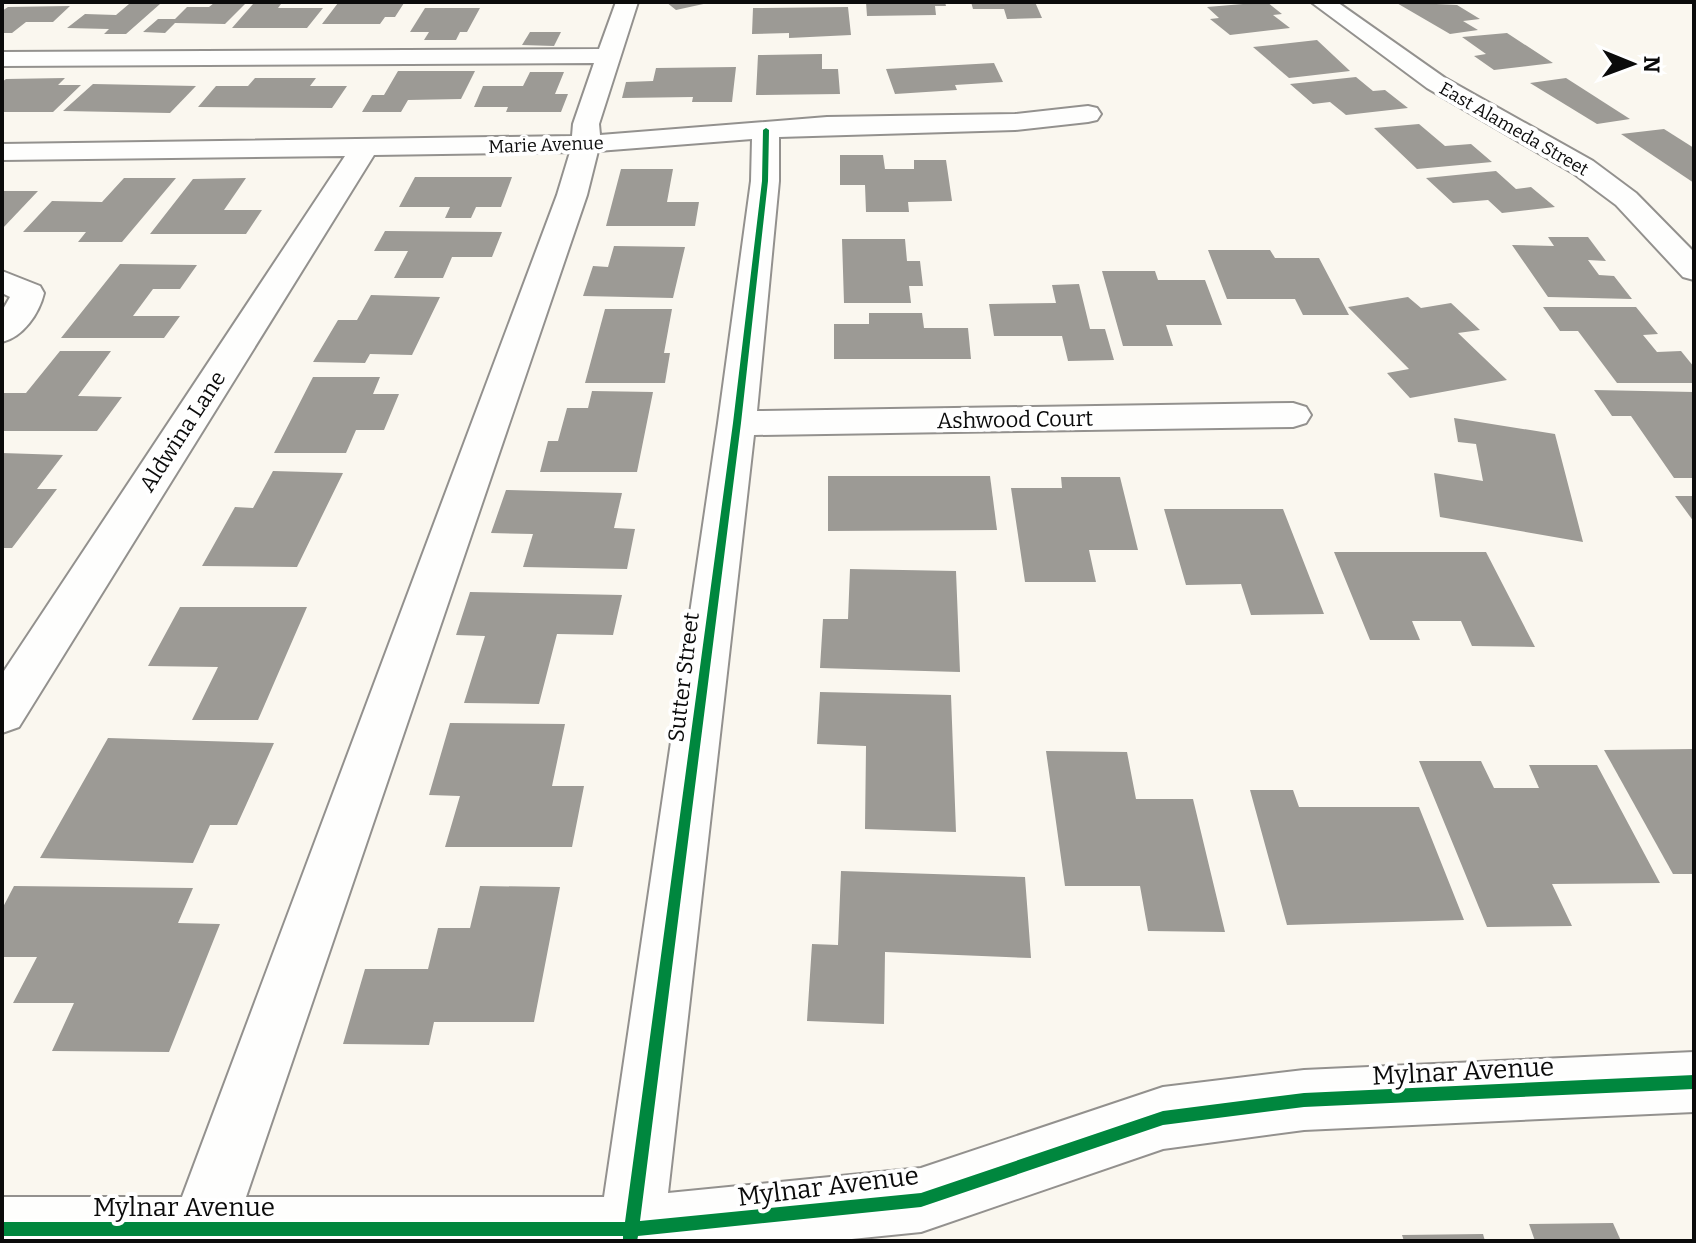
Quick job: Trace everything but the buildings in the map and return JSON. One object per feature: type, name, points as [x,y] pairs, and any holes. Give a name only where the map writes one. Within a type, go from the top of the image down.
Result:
[{"type":"street","points":[[202,1229],[566,210],[586,144],[586,124],[627,2]]},
{"type":"street","name":"East Alameda Street","points":[[1322,2],[1436,83],[1583,167],[1626,199],[1694,270]]},
{"type":"street","points":[[2,59],[608,56]]},
{"type":"street","name":"Marie Avenue","points":[[2,152],[363,150],[586,144],[827,125],[1015,122],[1088,114]]},
{"type":"street","name":"Sutter Street","points":[[630,1235],[737,423],[765,181],[766,130]]},
{"type":"street","name":"Aldwina Lane","points":[[2,713],[363,150]]},
{"type":"street","points":[[2,281],[28,293],[24,307],[2,332]]},
{"type":"street","name":"Ashwood Court","points":[[737,423],[1293,415]]},
{"type":"street","name":"Mylnar Avenue","points":[[2,1229],[630,1235],[921,1200],[1163,1118],[1304,1100],[1694,1082]]},
{"type":"cycle path","points":[[630,1241],[737,423],[765,181],[766,130]]},
{"type":"cycle path","points":[[2,1229],[631,1229],[921,1200],[1163,1118],[1304,1100],[1694,1082]]}]
